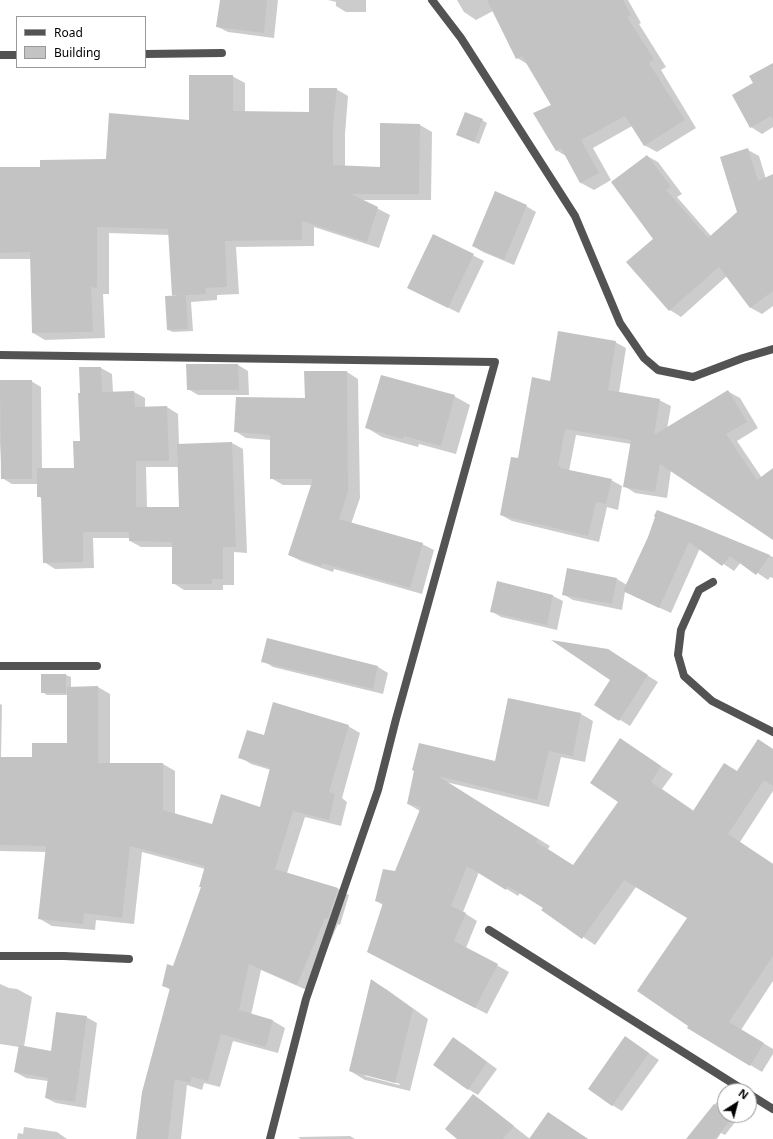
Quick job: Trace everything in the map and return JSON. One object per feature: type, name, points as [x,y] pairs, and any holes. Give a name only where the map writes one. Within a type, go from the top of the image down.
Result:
[{"type":"street","points":[[432,0],[461,38],[575,216],[620,323],[644,358],[658,370],[693,377],[743,358],[773,349]]},
{"type":"street","points":[[146,54],[222,53]]},
{"type":"street","points":[[0,55],[16,55]]},
{"type":"street","points":[[0,355],[495,362],[396,719],[378,790],[306,999],[270,1139]]},
{"type":"street","points":[[713,582],[699,590],[681,630],[678,655],[684,676],[712,701],[773,732]]},
{"type":"street","points":[[0,666],[97,666]]},
{"type":"street","points":[[489,930],[732,1083]]},
{"type":"street","points":[[0,956],[64,956],[129,960]]},
{"type":"street","points":[[757,1099],[773,1109]]},
{"type":"building","points":[[220,0],[267,0],[264,33],[216,27]]},
{"type":"building","points":[[487,0],[623,0],[631,15],[627,17],[654,59],[649,63],[685,120],[644,146],[625,116],[581,140],[599,173],[580,183],[561,148],[556,151],[533,113],[551,105],[522,56],[516,59]]},
{"type":"building","points":[[773,63],[773,119],[771,116],[750,128],[732,95],[753,83],[749,76]]},
{"type":"building","points":[[189,75],[233,75],[233,111],[309,112],[309,88],[337,88],[333,126],[333,165],[380,167],[380,123],[420,124],[419,194],[351,194],[378,207],[367,242],[302,221],[302,240],[225,241],[227,287],[205,288],[206,294],[172,296],[168,229],[97,227],[97,288],[91,287],[93,332],[32,333],[30,252],[0,253],[0,167],[40,167],[40,160],[106,159],[109,113],[189,120]]},
{"type":"building","points":[[465,112],[483,119],[474,142],[456,135]]},
{"type":"building","points":[[748,148],[758,181],[773,174],[773,291],[750,308],[719,267],[669,311],[626,262],[653,239],[611,182],[647,155],[671,187],[666,190],[708,238],[737,212],[720,157]]},
{"type":"building","points":[[495,191],[527,205],[504,260],[472,246]]},
{"type":"building","points":[[433,234],[474,254],[448,308],[407,288]]},
{"type":"building","points":[[186,295],[188,329],[167,330],[165,296]]},
{"type":"building","points":[[558,331],[616,341],[608,390],[660,399],[654,435],[728,390],[747,422],[726,434],[757,480],[773,468],[773,540],[660,464],[655,492],[623,487],[631,440],[565,429],[558,466],[561,466],[560,468],[612,479],[606,504],[596,502],[588,536],[500,515],[511,457],[518,458],[532,377],[550,381]]},
{"type":"building","points":[[186,364],[238,364],[239,390],[187,390]]},
{"type":"building","points":[[79,367],[101,367],[102,392],[134,391],[135,407],[167,406],[169,461],[136,461],[136,507],[179,507],[177,444],[232,442],[236,547],[223,547],[223,579],[212,579],[212,584],[172,584],[172,542],[129,541],[129,532],[83,532],[83,562],[43,563],[41,497],[37,497],[37,468],[74,468],[73,441],[80,441],[78,393],[80,393]]},
{"type":"building","points":[[304,371],[347,371],[348,491],[339,519],[423,543],[410,588],[322,563],[321,566],[288,555],[313,479],[270,479],[270,435],[234,432],[236,397],[305,398]]},
{"type":"building","points":[[381,375],[455,395],[441,446],[404,436],[403,439],[365,428]]},
{"type":"building","points":[[0,380],[32,380],[32,479],[1,479]]},
{"type":"building","points":[[657,510],[770,555],[756,575],[730,556],[722,566],[689,542],[659,608],[623,591],[648,537]]},
{"type":"building","points":[[567,568],[617,578],[612,604],[562,595]]},
{"type":"building","points":[[497,581],[553,595],[547,625],[490,612]]},
{"type":"building","points":[[267,638],[378,666],[373,689],[261,662]]},
{"type":"building","points":[[551,640],[608,649],[648,675],[619,721],[594,705],[610,680]]},
{"type":"building","points":[[41,674],[66,674],[66,693],[41,693]]},
{"type":"building","points":[[98,686],[98,763],[163,763],[163,810],[212,824],[221,794],[260,807],[270,768],[238,758],[247,730],[264,735],[273,702],[349,725],[329,792],[335,794],[329,820],[293,811],[275,869],[338,888],[328,919],[325,918],[297,985],[249,964],[239,1010],[273,1020],[266,1047],[221,1034],[208,1081],[192,1077],[190,1083],[175,1079],[168,1139],[136,1139],[142,1092],[170,988],[162,986],[167,964],[173,966],[201,887],[199,887],[205,866],[130,846],[122,918],[84,913],[83,924],[38,919],[46,846],[0,845],[0,757],[32,757],[32,743],[67,743],[67,687]]},
{"type":"building","points":[[508,698],[581,713],[573,756],[549,751],[537,800],[438,776],[538,839],[536,842],[573,865],[618,802],[590,783],[620,738],[661,766],[651,782],[693,811],[724,763],[737,771],[758,739],[773,749],[773,786],[764,780],[728,834],[773,864],[773,956],[729,1022],[764,1043],[750,1066],[687,1028],[688,1026],[637,991],[687,918],[624,880],[582,939],[541,910],[543,908],[508,886],[506,890],[467,866],[451,906],[466,913],[454,941],[498,964],[475,1008],[367,952],[383,903],[375,901],[383,869],[395,871],[421,807],[407,804],[414,771],[412,770],[419,743],[495,761]]},
{"type":"building","points":[[371,979],[413,1009],[395,1083],[349,1071]]},
{"type":"building","points":[[56,1012],[87,1016],[75,1102],[45,1098],[48,1078],[14,1072],[19,1045],[51,1051]]},
{"type":"building","points":[[625,1036],[649,1053],[612,1106],[588,1089]]},
{"type":"building","points":[[453,1037],[487,1062],[468,1090],[433,1065]]},
{"type":"building","points":[[473,1094],[514,1126],[503,1139],[457,1139],[445,1129]]},
{"type":"building","points":[[714,1104],[717,1106],[717,1123],[728,1123],[715,1139],[686,1139]]},
{"type":"building","points":[[548,1112],[588,1139],[529,1139]]}]
